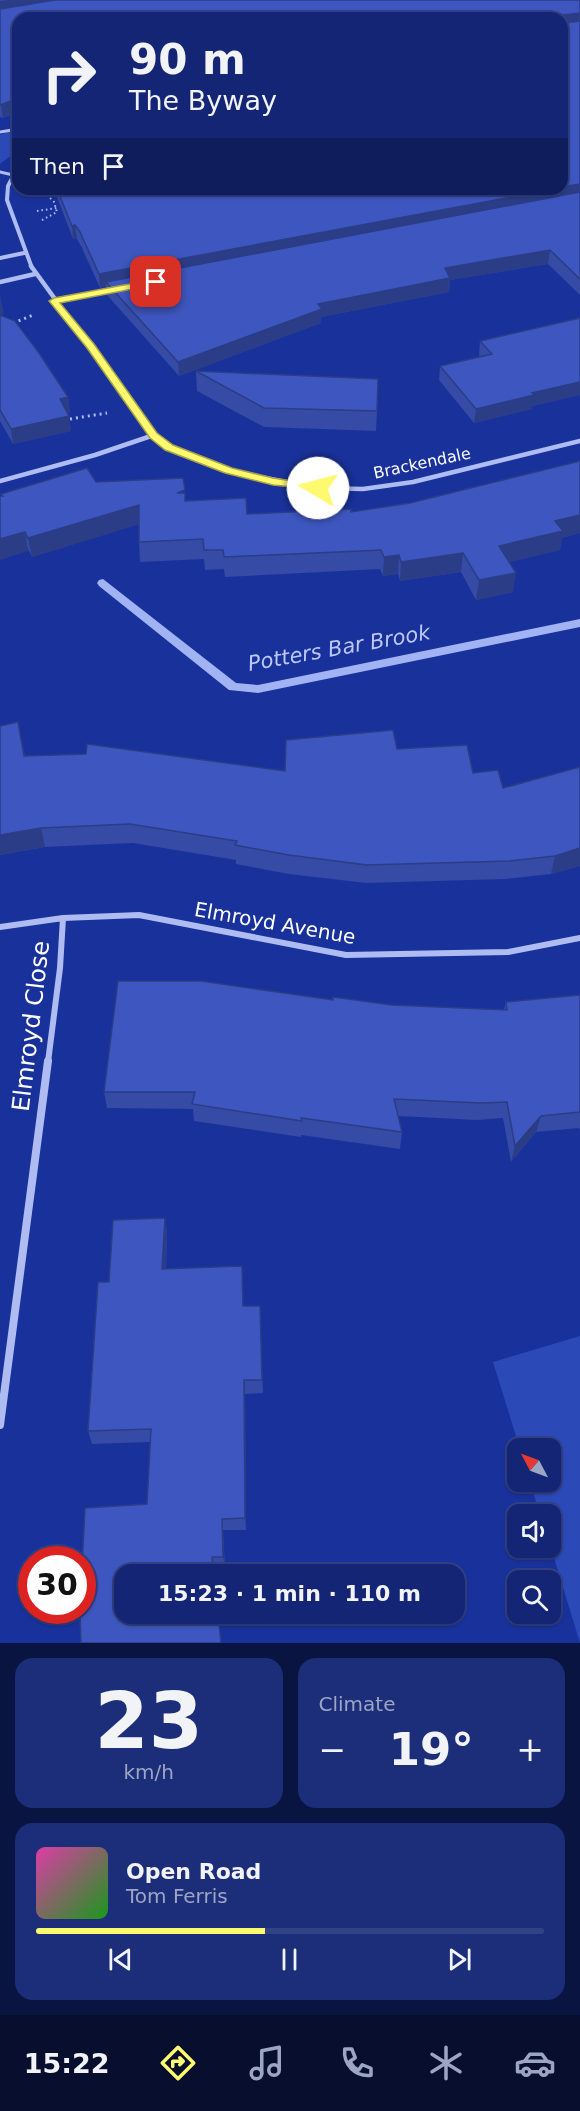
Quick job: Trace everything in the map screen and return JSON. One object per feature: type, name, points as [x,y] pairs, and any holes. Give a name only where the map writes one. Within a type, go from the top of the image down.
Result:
[{"type":"street","name":"Brackendale","points":[[12,178],[6,194],[24,253],[35,274],[154,435],[169,447],[229,471],[273,481],[318,488],[354,489],[413,482],[580,441]]},
{"type":"street","points":[[0,258],[24,253]]},
{"type":"street","points":[[0,282],[35,274]]},
{"type":"street","points":[[54,301],[121,288]]},
{"type":"street","points":[[0,481],[95,455],[154,435]]},
{"type":"street","name":"Elmroyd Avenue","points":[[0,927],[63,918],[139,915],[346,955],[508,952],[580,938]]},
{"type":"street","name":"Elmroyd Close","points":[[0,1425],[60,968],[63,918]]},
{"type":"path","points":[[48,196],[57,208]]},
{"type":"path","points":[[32,211],[57,208]]},
{"type":"path","points":[[36,222],[53,216],[57,208]]},
{"type":"path","points":[[70,418],[110,413]]},
{"type":"shaded area","points":[[12,131],[12,155],[0,164],[0,135]]},
{"type":"shaded area","points":[[580,1336],[580,1643],[561,1581],[561,1570],[558,1570],[554,1558],[561,1558],[561,1504],[537,1504],[533,1492],[561,1492],[561,1438],[517,1438],[493,1362]]},
{"type":"building","points":[[55,0],[580,0],[580,13],[568,14],[568,12],[12,12],[12,100],[0,105],[0,9]]},
{"type":"building","points":[[580,21],[580,184],[568,186],[568,22]]},
{"type":"building","points":[[580,192],[580,279],[550,250],[445,268],[450,278],[318,304],[322,309],[178,362],[106,282],[568,195]]},
{"type":"building","points":[[59,195],[522,195],[99,274],[80,232],[75,225],[72,226]]},
{"type":"building","points":[[0,315],[15,321],[39,353],[68,397],[60,399],[69,416],[11,429],[0,410]]},
{"type":"building","points":[[580,318],[580,382],[476,409],[440,366],[492,354],[480,341]]},
{"type":"building","points":[[196,371],[378,379],[377,411],[264,408]]},
{"type":"building","points":[[580,461],[580,515],[555,521],[563,531],[499,546],[516,573],[479,580],[463,553],[401,562],[399,555],[384,557],[381,550],[224,557],[223,550],[204,550],[203,539],[139,542],[139,505],[28,538],[25,532],[0,539],[0,496],[3,496],[1,494],[87,468],[96,482],[183,478],[185,490],[177,493],[185,493],[185,501],[246,498],[247,514],[351,509],[351,512],[410,503]]},
{"type":"building","points":[[18,722],[24,756],[86,754],[87,744],[285,771],[286,740],[393,730],[397,749],[467,745],[473,773],[498,770],[503,788],[580,767],[580,848],[555,856],[509,861],[367,865],[289,855],[235,845],[237,841],[130,824],[41,828],[0,835],[0,726]]},
{"type":"building","points":[[118,981],[201,981],[333,1000],[333,997],[392,1005],[507,1010],[506,1002],[580,995],[580,1112],[541,1116],[515,1146],[507,1102],[394,1099],[402,1132],[301,1118],[302,1121],[192,1104],[195,1092],[104,1092]]},
{"type":"building","points":[[165,1218],[162,1269],[242,1266],[243,1306],[260,1306],[262,1380],[244,1380],[245,1518],[222,1519],[223,1557],[212,1557],[213,1564],[114,1564],[114,1624],[219,1624],[221,1643],[81,1643],[80,1624],[96,1624],[96,1546],[83,1546],[85,1508],[147,1504],[151,1429],[88,1431],[98,1282],[109,1282],[113,1220]]},
{"type":"waterway","name":"Potters Bar Brook","points":[[103,583],[233,687],[258,689],[580,623]]},
{"type":"route","points":[[156,282],[54,301],[90,346],[154,435],[169,447],[229,471],[318,488]]}]
